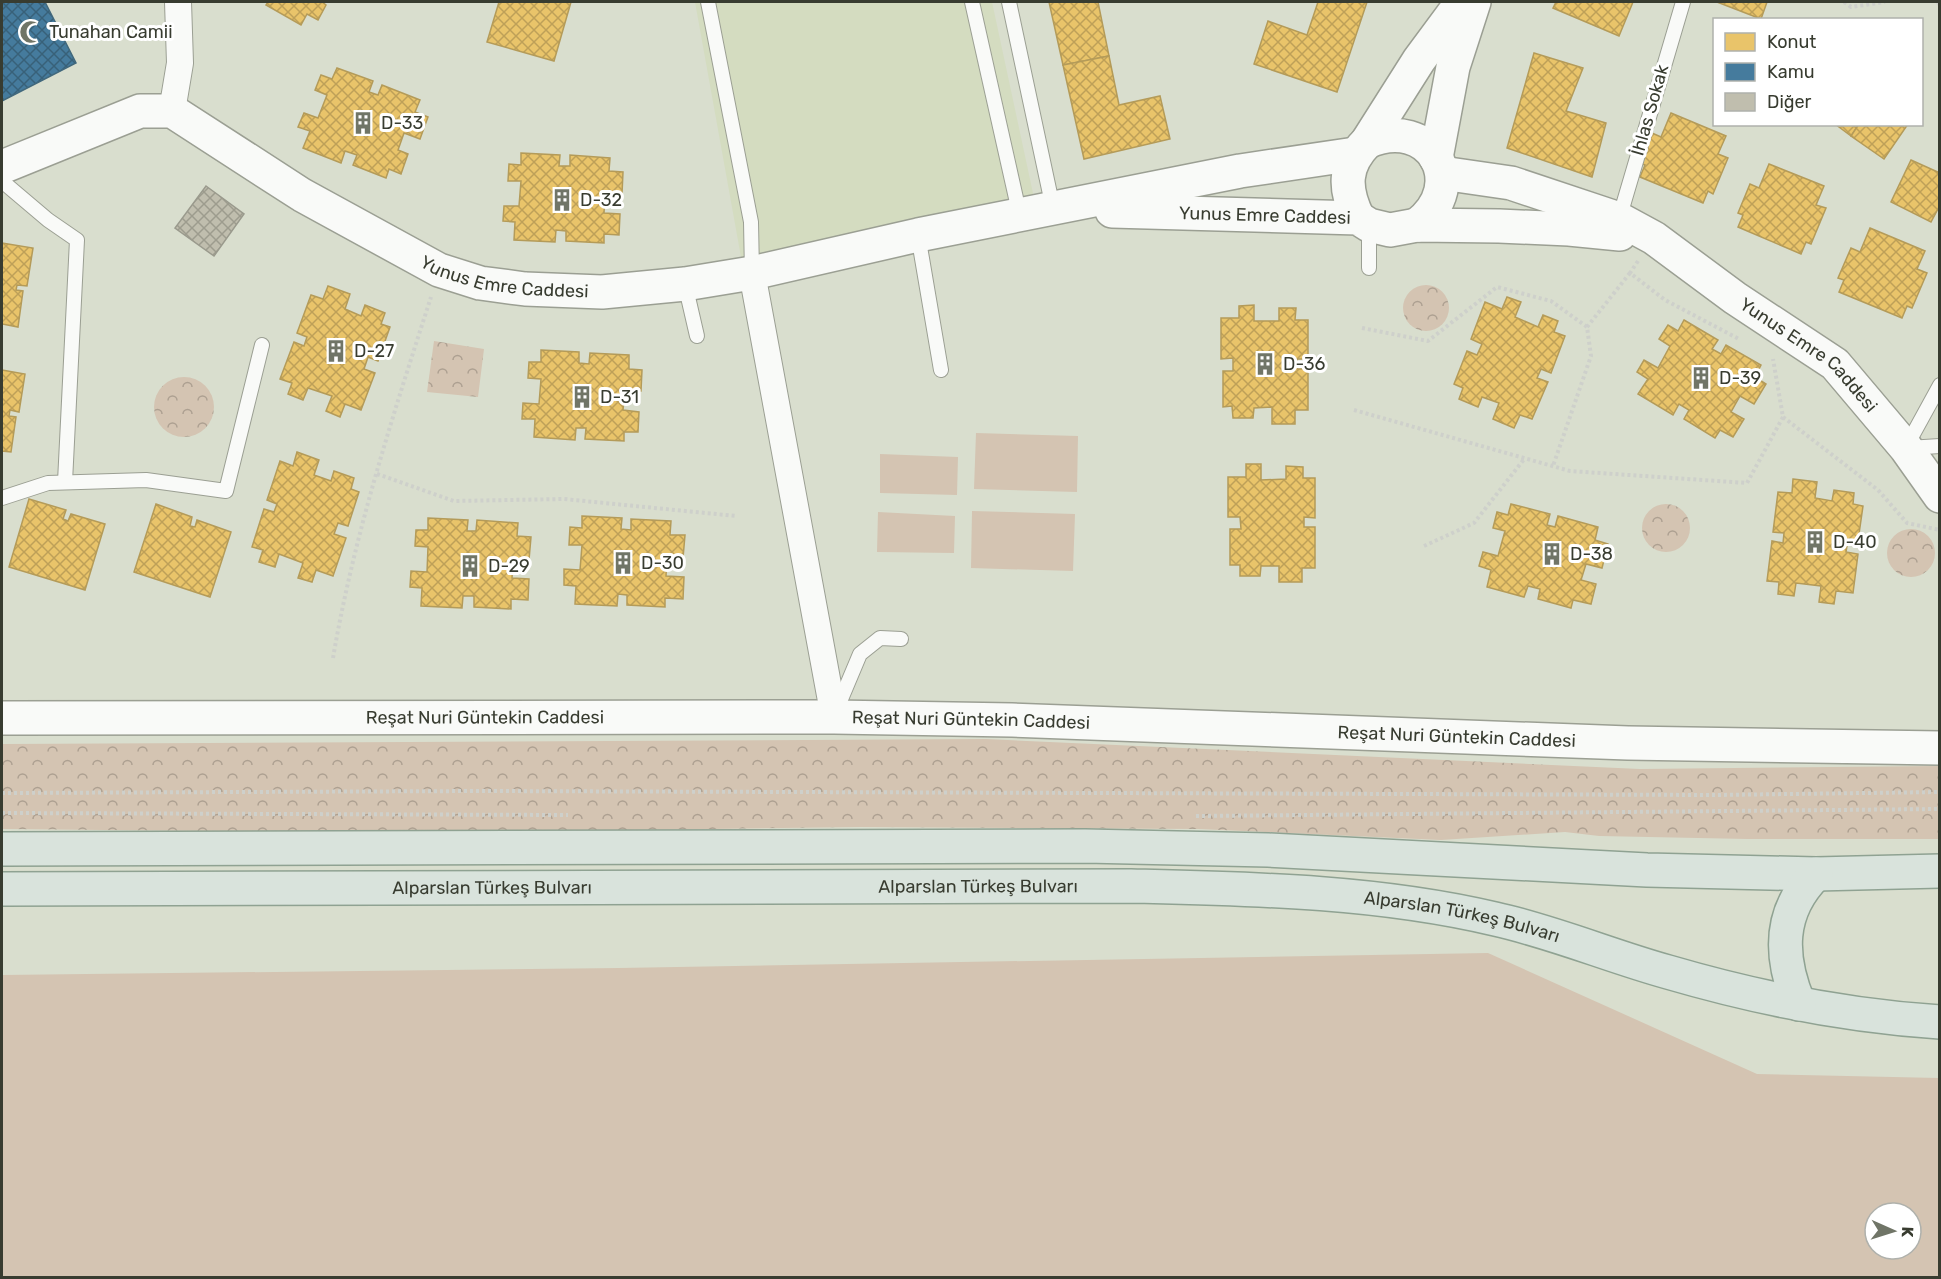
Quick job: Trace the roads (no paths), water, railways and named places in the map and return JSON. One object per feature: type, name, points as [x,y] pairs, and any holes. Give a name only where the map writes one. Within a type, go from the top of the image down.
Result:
[{"type":"main road","points":[[2,849],[1097,846],[1268,850],[1647,870],[1816,874],[1940,871]]},
{"type":"main road","points":[[1799,1004],[1790,984],[1784,951],[1789,910],[1803,886],[1816,874]]},
{"type":"main road","name":"Alparslan Türkeş Bulvarı","points":[[2,889],[1131,886],[1307,892],[1378,898],[1496,919],[1668,972],[1799,1004],[1847,1013],[1940,1022]]},
{"type":"street","points":[[2,167],[140,111],[172,111],[180,63],[178,2]]},
{"type":"street","points":[[1363,221],[1346,185],[1348,168],[1419,60],[1462,2]]},
{"type":"street","points":[[1417,225],[1429,216],[1438,203],[1442,188],[1439,166],[1453,67],[1474,2]]},
{"type":"street","name":"Yunus Emre Caddesi","points":[[172,111],[302,195],[440,270],[480,283],[525,289],[602,292],[684,284],[752,273],[918,235],[1361,148],[1382,135],[1398,134],[1414,138],[1428,147],[1439,166],[1511,183],[1619,219],[1654,238],[1735,298],[1835,364],[1906,448],[1940,496]]},
{"type":"street","name":"Yunus Emre Caddesi","points":[[1053,210],[1363,221],[1390,231],[1417,225],[1569,229],[1654,238]]},
{"type":"street","points":[[752,273],[834,717]]},
{"type":"street","name":"Reşat Nuri Güntekin Caddesi","points":[[2,718],[834,717],[1012,720],[1616,742],[1940,748]]},
{"type":"lane","points":[[708,2],[752,222],[752,273]]},
{"type":"lane","points":[[972,2],[1020,216]]},
{"type":"lane","points":[[1009,2],[1053,210]]},
{"type":"lane","name":"İhlas Sokak","points":[[1619,219],[1683,2]]},
{"type":"lane","points":[[2,181],[48,220],[78,240],[65,482]]},
{"type":"lane","points":[[1363,221],[1369,268]]},
{"type":"lane","points":[[918,235],[941,370]]},
{"type":"lane","points":[[684,284],[697,336]]},
{"type":"lane","points":[[2,498],[48,483],[65,482],[146,480],[226,491],[262,345]]},
{"type":"lane","points":[[1906,448],[1940,385]]},
{"type":"lane","points":[[1906,448],[1940,446]]},
{"type":"lane","points":[[834,717],[860,654],[880,638],[901,639]]},
{"type":"place","name":"Tunahan Camii","points":[[31,32]]},
{"type":"place","name":"D-33","points":[[363,123]]},
{"type":"place","name":"D-32","points":[[562,200]]},
{"type":"place","name":"D-27","points":[[336,351]]},
{"type":"place","name":"D-36","points":[[1265,364]]},
{"type":"place","name":"D-39","points":[[1701,378]]},
{"type":"place","name":"D-31","points":[[582,397]]},
{"type":"place","name":"D-40","points":[[1815,542]]},
{"type":"place","name":"D-38","points":[[1552,554]]},
{"type":"place","name":"D-30","points":[[623,563]]},
{"type":"place","name":"D-29","points":[[470,566]]}]
